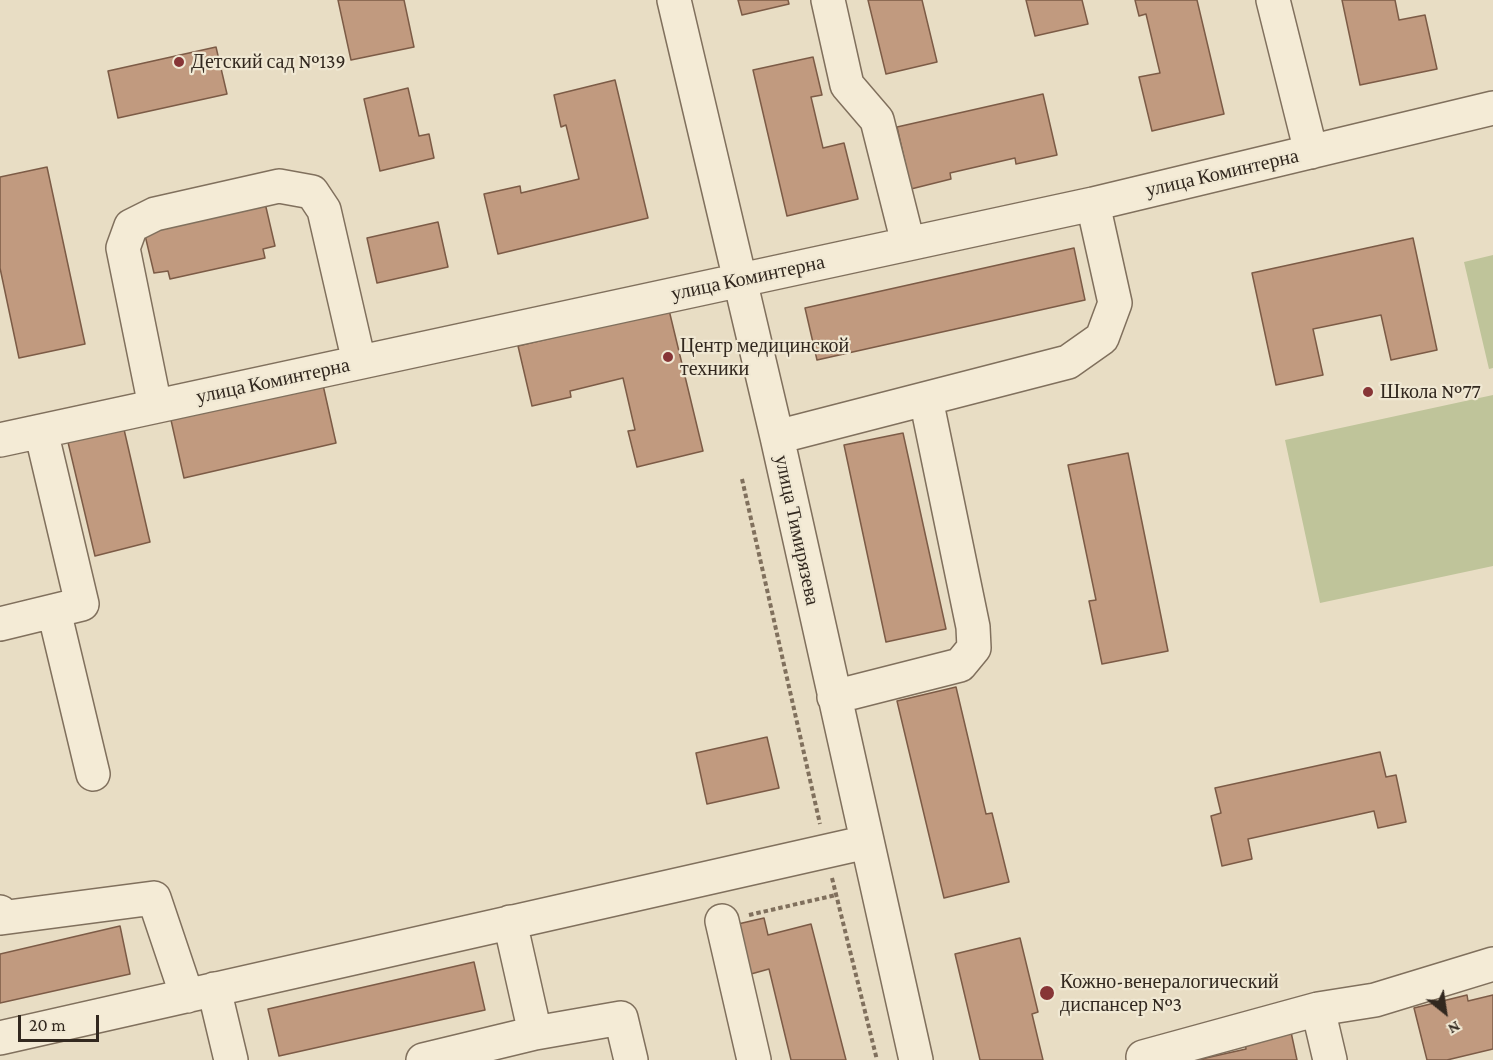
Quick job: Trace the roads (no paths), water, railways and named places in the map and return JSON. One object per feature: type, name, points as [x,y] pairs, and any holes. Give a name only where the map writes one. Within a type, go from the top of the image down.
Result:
[{"type":"street","name":"улица Тимирязева","points":[[674,0],[777,437],[916,1060]]},
{"type":"street","points":[[828,0],[847,85],[877,120],[908,243]]},
{"type":"street","points":[[1273,0],[1311,152]]},
{"type":"street","name":"улица Коминтерна","points":[[0,440],[1093,204],[1493,108]]},
{"type":"street","points":[[155,406],[123,248],[131,226],[154,213],[279,186],[312,192],[324,210],[359,362]]},
{"type":"street","points":[[777,437],[1068,362],[1102,338],[1115,303],[1093,204]]},
{"type":"street","points":[[834,696],[960,664],[974,648],[973,627],[926,399]]},
{"type":"street","points":[[0,624],[82,604],[41,431]]},
{"type":"street","points":[[54,611],[93,774]]},
{"type":"street","points":[[18,1043],[200,992],[867,842]]},
{"type":"street","points":[[0,912],[2,918],[154,898],[231,1060]]},
{"type":"street","points":[[722,921],[754,1060]]},
{"type":"street","points":[[510,922],[535,1034]]},
{"type":"street","points":[[1143,1057],[1318,1009],[1375,1000],[1493,964]]},
{"type":"street","points":[[1318,1009],[1330,1060]]},
{"type":"street","points":[[423,1060],[535,1034],[621,1018],[631,1060]]},
{"type":"place","name":"Детский сад №139","points":[[179,62]]},
{"type":"place","name":"Центр медицинской техники","points":[[668,357]]},
{"type":"place","name":"Школа №77","points":[[1368,392]]},
{"type":"place","name":"Кожно-венералогический диспансер №3","points":[[1047,993]]}]
